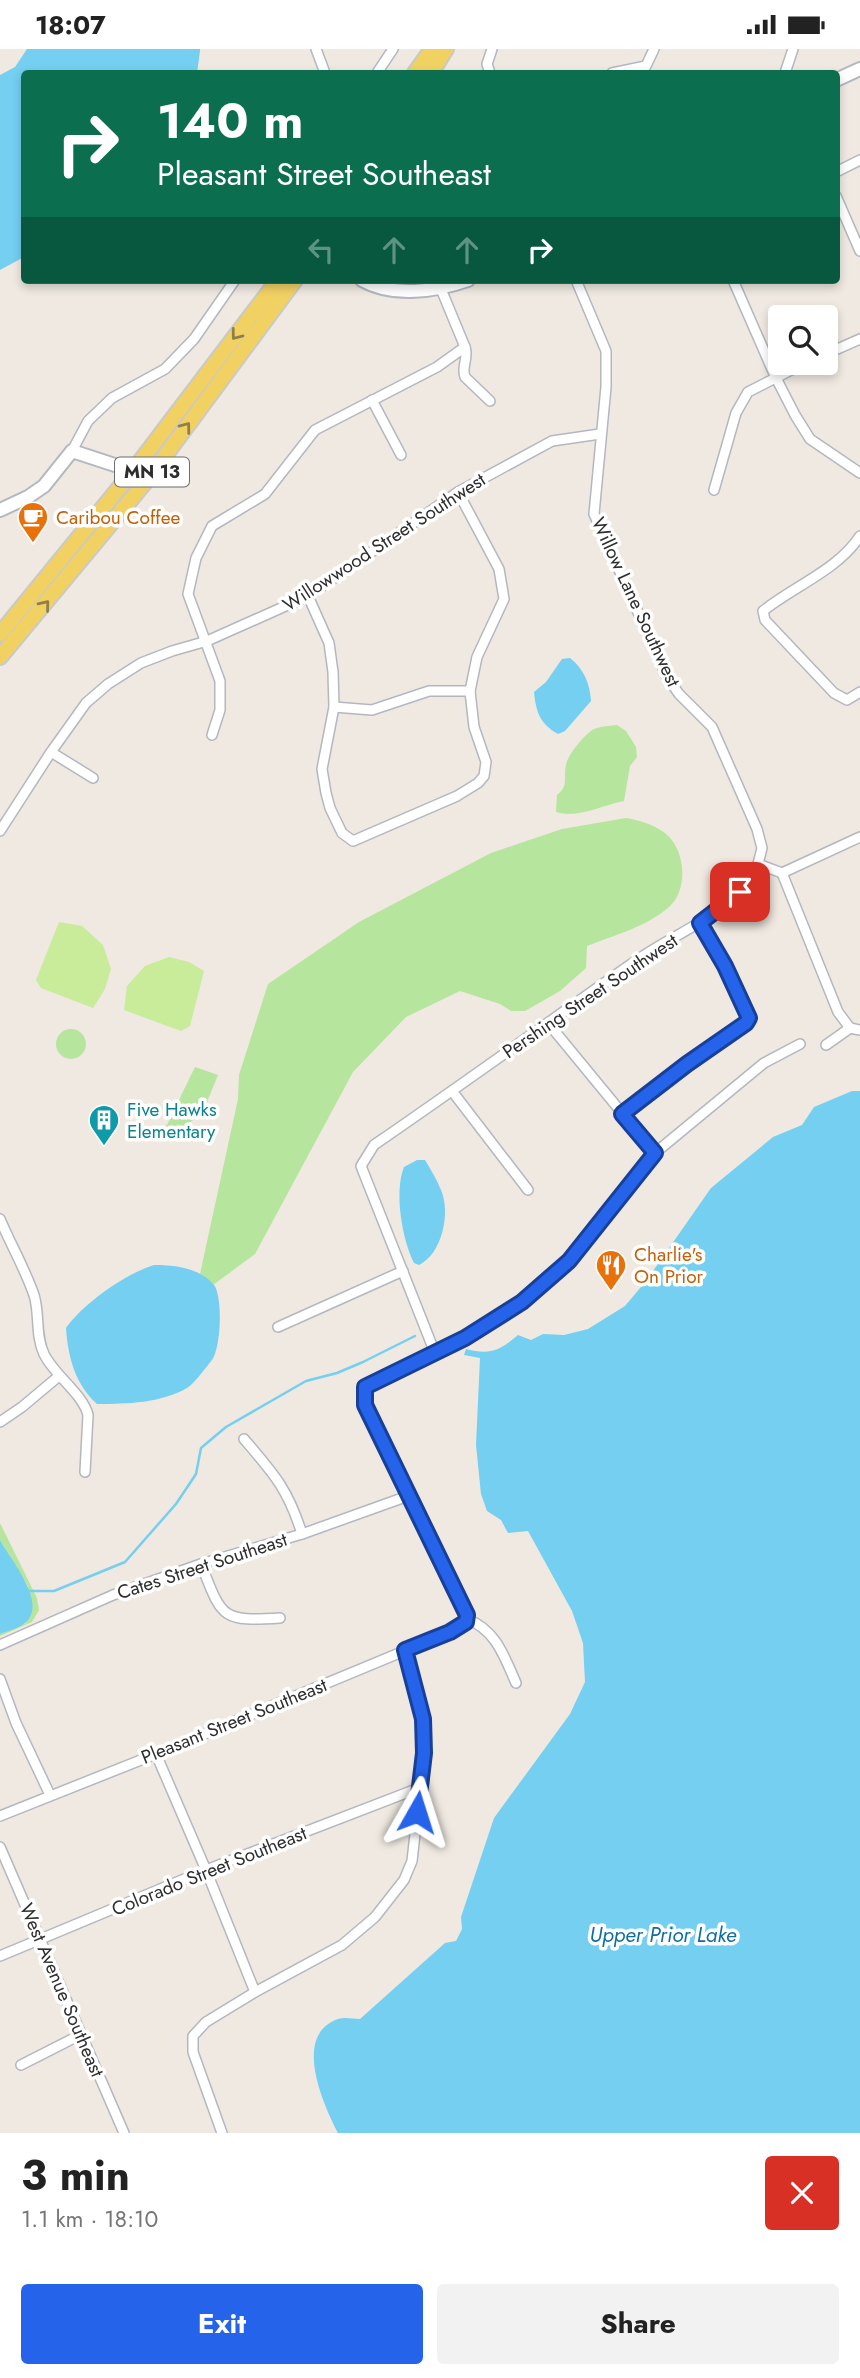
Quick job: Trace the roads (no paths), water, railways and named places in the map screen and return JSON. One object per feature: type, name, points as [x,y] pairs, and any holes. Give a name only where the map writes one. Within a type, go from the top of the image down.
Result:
[{"type":"main road","points":[[417,70],[432,49]]},
{"type":"main road","points":[[433,70],[446,49]]},
{"type":"main road","name":"MN 13","points":[[0,634],[133,471],[275,284]]},
{"type":"main road","name":"MN 13","points":[[0,657],[147,480],[292,284]]},
{"type":"street","points":[[316,49],[324,70]]},
{"type":"street","points":[[379,70],[393,49]]},
{"type":"street","points":[[489,70],[487,64],[492,49]]},
{"type":"street","points":[[647,70],[654,49]]},
{"type":"street","points":[[786,70],[793,49]]},
{"type":"street","points":[[840,78],[860,69]]},
{"type":"street","points":[[840,171],[860,160]]},
{"type":"street","points":[[840,205],[860,251]]},
{"type":"street","points":[[0,510],[44,487],[72,451],[88,421],[112,398],[165,369],[194,339],[232,284]]},
{"type":"street","points":[[377,284],[403,291],[441,289],[456,284]]},
{"type":"street","name":"Willow Lane Southwest","points":[[578,284],[606,351],[606,387],[594,514],[667,677],[679,694],[712,727],[757,829],[762,848],[758,864]]},
{"type":"street","points":[[735,284],[775,376],[810,439],[860,473]]},
{"type":"street","points":[[441,289],[465,347],[465,377],[490,401]]},
{"type":"street","points":[[838,349],[860,339]]},
{"type":"street","points":[[212,735],[220,711],[220,681],[188,594],[196,558],[212,526],[265,494],[315,430],[437,367],[465,347]]},
{"type":"street","points":[[713,490],[736,413],[748,392],[775,376]]},
{"type":"street","points":[[372,400],[401,455]]},
{"type":"street","name":"Willowwood Street Southwest","points":[[0,831],[51,751],[86,703],[108,684],[141,663],[207,641],[308,596],[458,492],[552,441],[600,434]]},
{"type":"street","points":[[72,451],[133,471]]},
{"type":"street","points":[[308,596],[329,643],[334,707],[322,769],[330,808],[342,833],[353,841],[370,835],[457,796],[478,783],[484,776],[486,762],[474,727],[470,691],[477,657],[504,599],[499,569],[458,492]]},
{"type":"street","points":[[860,536],[852,548],[820,573],[780,597],[763,611],[765,620],[834,694],[847,700],[860,692]]},
{"type":"street","points":[[334,707],[372,710],[429,691],[470,691]]},
{"type":"street","points":[[51,751],[93,778]]},
{"type":"street","points":[[758,864],[782,873],[860,837]]},
{"type":"street","name":"Pershing Street Southwest","points":[[403,1271],[361,1166],[374,1145],[643,956],[700,923],[740,892],[750,881],[758,864]]},
{"type":"street","points":[[782,873],[838,1012],[855,1029],[826,1045]]},
{"type":"street","points":[[622,1114],[746,1023],[749,1018],[725,966],[700,923]]},
{"type":"street","points":[[548,1023],[655,1153]]},
{"type":"street","points":[[516,1683],[493,1637],[480,1624],[466,1621],[464,1605],[365,1405],[365,1387],[435,1353],[522,1302],[569,1261],[655,1153],[764,1063],[800,1044]]},
{"type":"street","points":[[452,1091],[528,1190]]},
{"type":"street","points":[[0,1219],[35,1298],[39,1342],[50,1365],[86,1407],[88,1415],[85,1472]]},
{"type":"street","points":[[278,1327],[403,1271],[435,1353]]},
{"type":"street","points":[[0,1422],[59,1376]]},
{"type":"street","points":[[244,1439],[280,1480],[293,1505],[302,1534]]},
{"type":"street","name":"Cates Street Southeast","points":[[0,1645],[113,1595],[201,1564],[302,1534],[408,1496]]},
{"type":"street","points":[[201,1564],[218,1606],[233,1617],[249,1620],[280,1618]]},
{"type":"street","name":"Pleasant Street Southeast","points":[[0,1816],[450,1632],[466,1621]]},
{"type":"street","points":[[222,2133],[193,2053],[193,2036],[206,2022],[255,1992],[342,1945],[375,1917],[404,1880],[412,1861],[424,1753],[423,1719],[405,1650]]},
{"type":"street","points":[[0,1679],[16,1723],[50,1795]]},
{"type":"street","points":[[156,1754],[255,1992]]},
{"type":"street","name":"Colorado Street Southeast","points":[[0,1956],[206,1870],[419,1788]]},
{"type":"street","name":"West Avenue Southeast","points":[[0,1847],[124,2133]]},
{"type":"street","points":[[21,2065],[82,2034]]},
{"type":"water","points":[[27,49],[200,49],[197,70],[21,70],[21,259],[0,270],[0,75],[15,67]]},
{"type":"water","points":[[570,658],[585,677],[591,701],[565,731],[558,734],[540,717],[534,692],[546,682],[562,659]]},
{"type":"water","name":"Upper Prior Lake","points":[[852,1091],[860,1091],[860,2133],[338,2133],[325,2105],[315,2071],[316,2039],[324,2027],[338,2019],[360,2019],[445,1943],[456,1941],[462,1929],[461,1917],[494,1818],[570,1714],[585,1682],[583,1643],[572,1611],[528,1531],[508,1533],[501,1520],[487,1511],[481,1494],[476,1445],[480,1358],[464,1355],[466,1349],[482,1352],[500,1348],[518,1335],[531,1340],[543,1334],[564,1335],[588,1329],[625,1306],[646,1281],[711,1188],[773,1137],[802,1125],[814,1107]]},
{"type":"water","points":[[417,1160],[425,1160],[432,1171],[444,1199],[445,1210],[439,1243],[427,1260],[419,1265],[414,1263],[406,1241],[400,1202],[404,1167]]},
{"type":"water","points":[[154,1265],[194,1271],[214,1285],[220,1311],[215,1354],[193,1383],[177,1393],[144,1402],[97,1404],[78,1379],[66,1328],[83,1309],[106,1291],[131,1275]]},
{"type":"water","points":[[0,1540],[25,1581],[33,1605],[31,1615],[25,1623],[0,1634]]},
{"type":"waterway","points":[[28,1591],[54,1591],[125,1562],[176,1504],[196,1474],[201,1448],[226,1427],[306,1381],[337,1373],[415,1336]]},
{"type":"place","name":"Caribou Coffee","points":[[33,544]]},
{"type":"place","name":"Five Hawks Elementary","points":[[104,1147]]},
{"type":"place","name":"Charlie's On Prior","points":[[611,1292]]}]
